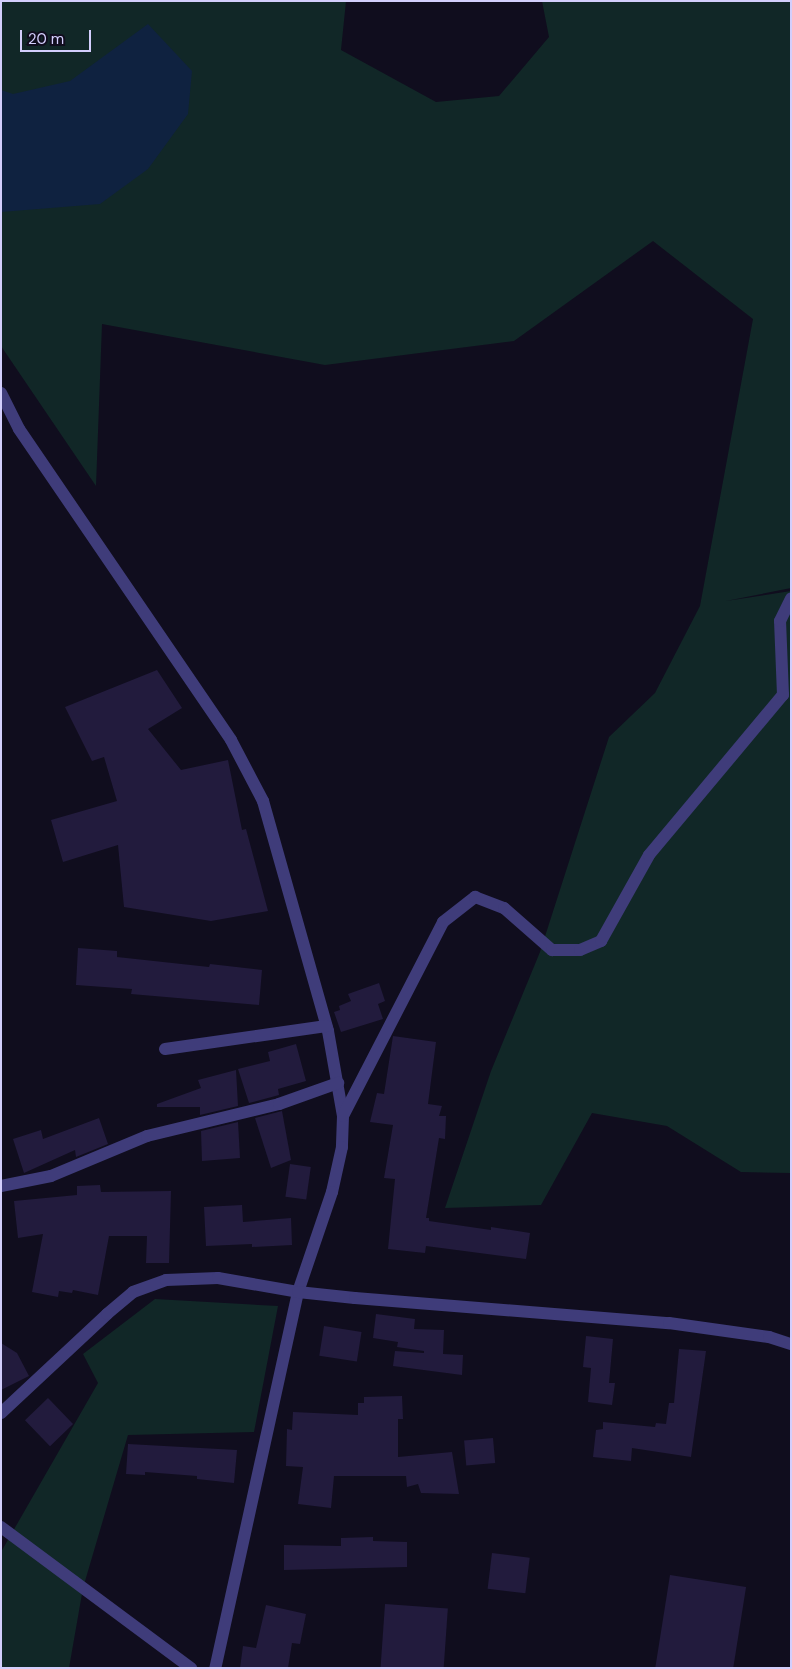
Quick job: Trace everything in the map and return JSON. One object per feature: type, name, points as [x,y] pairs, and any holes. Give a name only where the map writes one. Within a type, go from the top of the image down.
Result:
[{"type":"street","points":[[1,393],[18,429],[231,740],[263,801],[326,1026],[338,1084],[343,1116],[342,1147],[332,1192],[298,1292],[214,1668]]},
{"type":"street","points":[[343,1116],[443,922],[475,897],[504,908],[552,950],[580,950],[601,941],[649,855],[782,695],[780,621],[791,598]]},
{"type":"street","points":[[165,1049],[326,1026]]},
{"type":"street","points":[[1,1186],[50,1176],[147,1136],[278,1104],[338,1084]]},
{"type":"street","points":[[1,1412],[107,1314],[134,1292],[166,1280],[218,1278],[298,1292],[670,1324],[769,1337],[791,1344]]},
{"type":"street","points":[[1,1527],[191,1668]]},
{"type":"green space","points":[[1,1],[346,1],[341,50],[436,102],[499,96],[549,37],[542,1],[791,1],[791,588],[726,601],[791,591],[791,1173],[741,1172],[667,1126],[592,1113],[541,1205],[445,1208],[491,1071],[540,952],[609,737],[655,693],[700,606],[753,319],[653,241],[514,341],[325,365],[102,324],[96,486],[1,346]]},
{"type":"green space","points":[[155,1299],[278,1306],[254,1432],[128,1435],[83,1588],[69,1668],[1,1668],[1,1552],[98,1383],[83,1354]]},
{"type":"water","points":[[148,24],[192,71],[188,114],[148,169],[100,204],[1,212],[1,90],[13,94],[70,81]]},
{"type":"building","points":[[157,670],[182,708],[148,729],[181,770],[228,760],[242,830],[246,829],[268,911],[211,921],[124,907],[118,845],[63,862],[51,820],[117,801],[104,757],[92,761],[65,707]]},
{"type":"building","points":[[78,948],[117,951],[117,957],[209,967],[210,964],[262,970],[259,1005],[131,994],[132,989],[76,985]]},
{"type":"building","points":[[379,983],[385,1001],[378,1004],[383,1019],[341,1032],[334,1012],[340,1010],[339,1006],[351,1001],[348,994]]},
{"type":"building","points":[[393,1036],[436,1042],[428,1104],[442,1106],[439,1116],[446,1116],[445,1139],[439,1138],[426,1218],[429,1218],[429,1221],[491,1230],[491,1227],[530,1233],[526,1259],[426,1246],[425,1253],[388,1249],[395,1179],[384,1178],[393,1125],[370,1122],[377,1093],[384,1094]]},
{"type":"building","points":[[296,1044],[306,1081],[278,1089],[279,1095],[249,1103],[238,1069],[270,1061],[268,1052]]},
{"type":"building","points":[[236,1070],[238,1106],[200,1115],[200,1107],[157,1107],[157,1104],[201,1088],[198,1080]]},
{"type":"building","points":[[282,1111],[291,1160],[271,1168],[255,1118]]},
{"type":"building","points":[[99,1118],[108,1144],[76,1157],[75,1150],[24,1173],[13,1139],[41,1130],[43,1139]]},
{"type":"building","points":[[238,1122],[240,1158],[202,1161],[201,1131]]},
{"type":"building","points":[[290,1164],[311,1167],[306,1200],[285,1197]]},
{"type":"building","points":[[100,1185],[101,1192],[171,1191],[169,1263],[146,1263],[147,1236],[109,1236],[98,1295],[73,1290],[72,1293],[59,1291],[58,1297],[32,1292],[43,1234],[18,1238],[14,1201],[77,1195],[77,1186]]},
{"type":"building","points":[[242,1205],[243,1222],[291,1218],[292,1245],[252,1247],[252,1244],[206,1246],[204,1207]]},
{"type":"building","points":[[376,1314],[415,1319],[414,1329],[444,1330],[443,1354],[463,1355],[462,1375],[393,1366],[395,1351],[424,1353],[424,1351],[397,1347],[398,1342],[373,1338]]},
{"type":"building","points":[[324,1326],[362,1332],[357,1362],[319,1356]]},
{"type":"building","points":[[586,1336],[613,1339],[609,1383],[615,1383],[612,1405],[588,1402],[591,1368],[583,1367]]},
{"type":"building","points":[[1,1343],[17,1353],[29,1376],[1,1390]]},
{"type":"building","points":[[679,1349],[706,1351],[691,1457],[632,1448],[631,1461],[593,1457],[596,1430],[603,1429],[603,1422],[655,1427],[656,1423],[666,1424],[669,1403],[674,1403]]},
{"type":"building","points":[[402,1396],[403,1419],[398,1419],[398,1457],[452,1452],[459,1494],[421,1493],[418,1484],[407,1487],[406,1476],[334,1476],[331,1508],[298,1504],[303,1467],[286,1466],[287,1429],[292,1430],[293,1412],[358,1415],[358,1403],[364,1403],[364,1397]]},
{"type":"building","points":[[48,1398],[73,1424],[50,1446],[25,1420]]},
{"type":"building","points":[[493,1438],[495,1463],[466,1465],[464,1441]]},
{"type":"building","points":[[128,1444],[237,1450],[234,1483],[197,1479],[197,1476],[145,1472],[145,1475],[126,1474]]},
{"type":"building","points":[[373,1537],[373,1541],[407,1542],[407,1567],[284,1570],[284,1545],[341,1546],[341,1538]]},
{"type":"building","points":[[492,1553],[530,1558],[525,1593],[488,1589]]},
{"type":"building","points":[[670,1575],[746,1587],[733,1668],[655,1668]]},
{"type":"building","points":[[385,1604],[448,1608],[444,1668],[381,1668]]},
{"type":"building","points":[[266,1605],[306,1614],[300,1644],[292,1643],[288,1668],[240,1668],[243,1646],[256,1648]]}]
